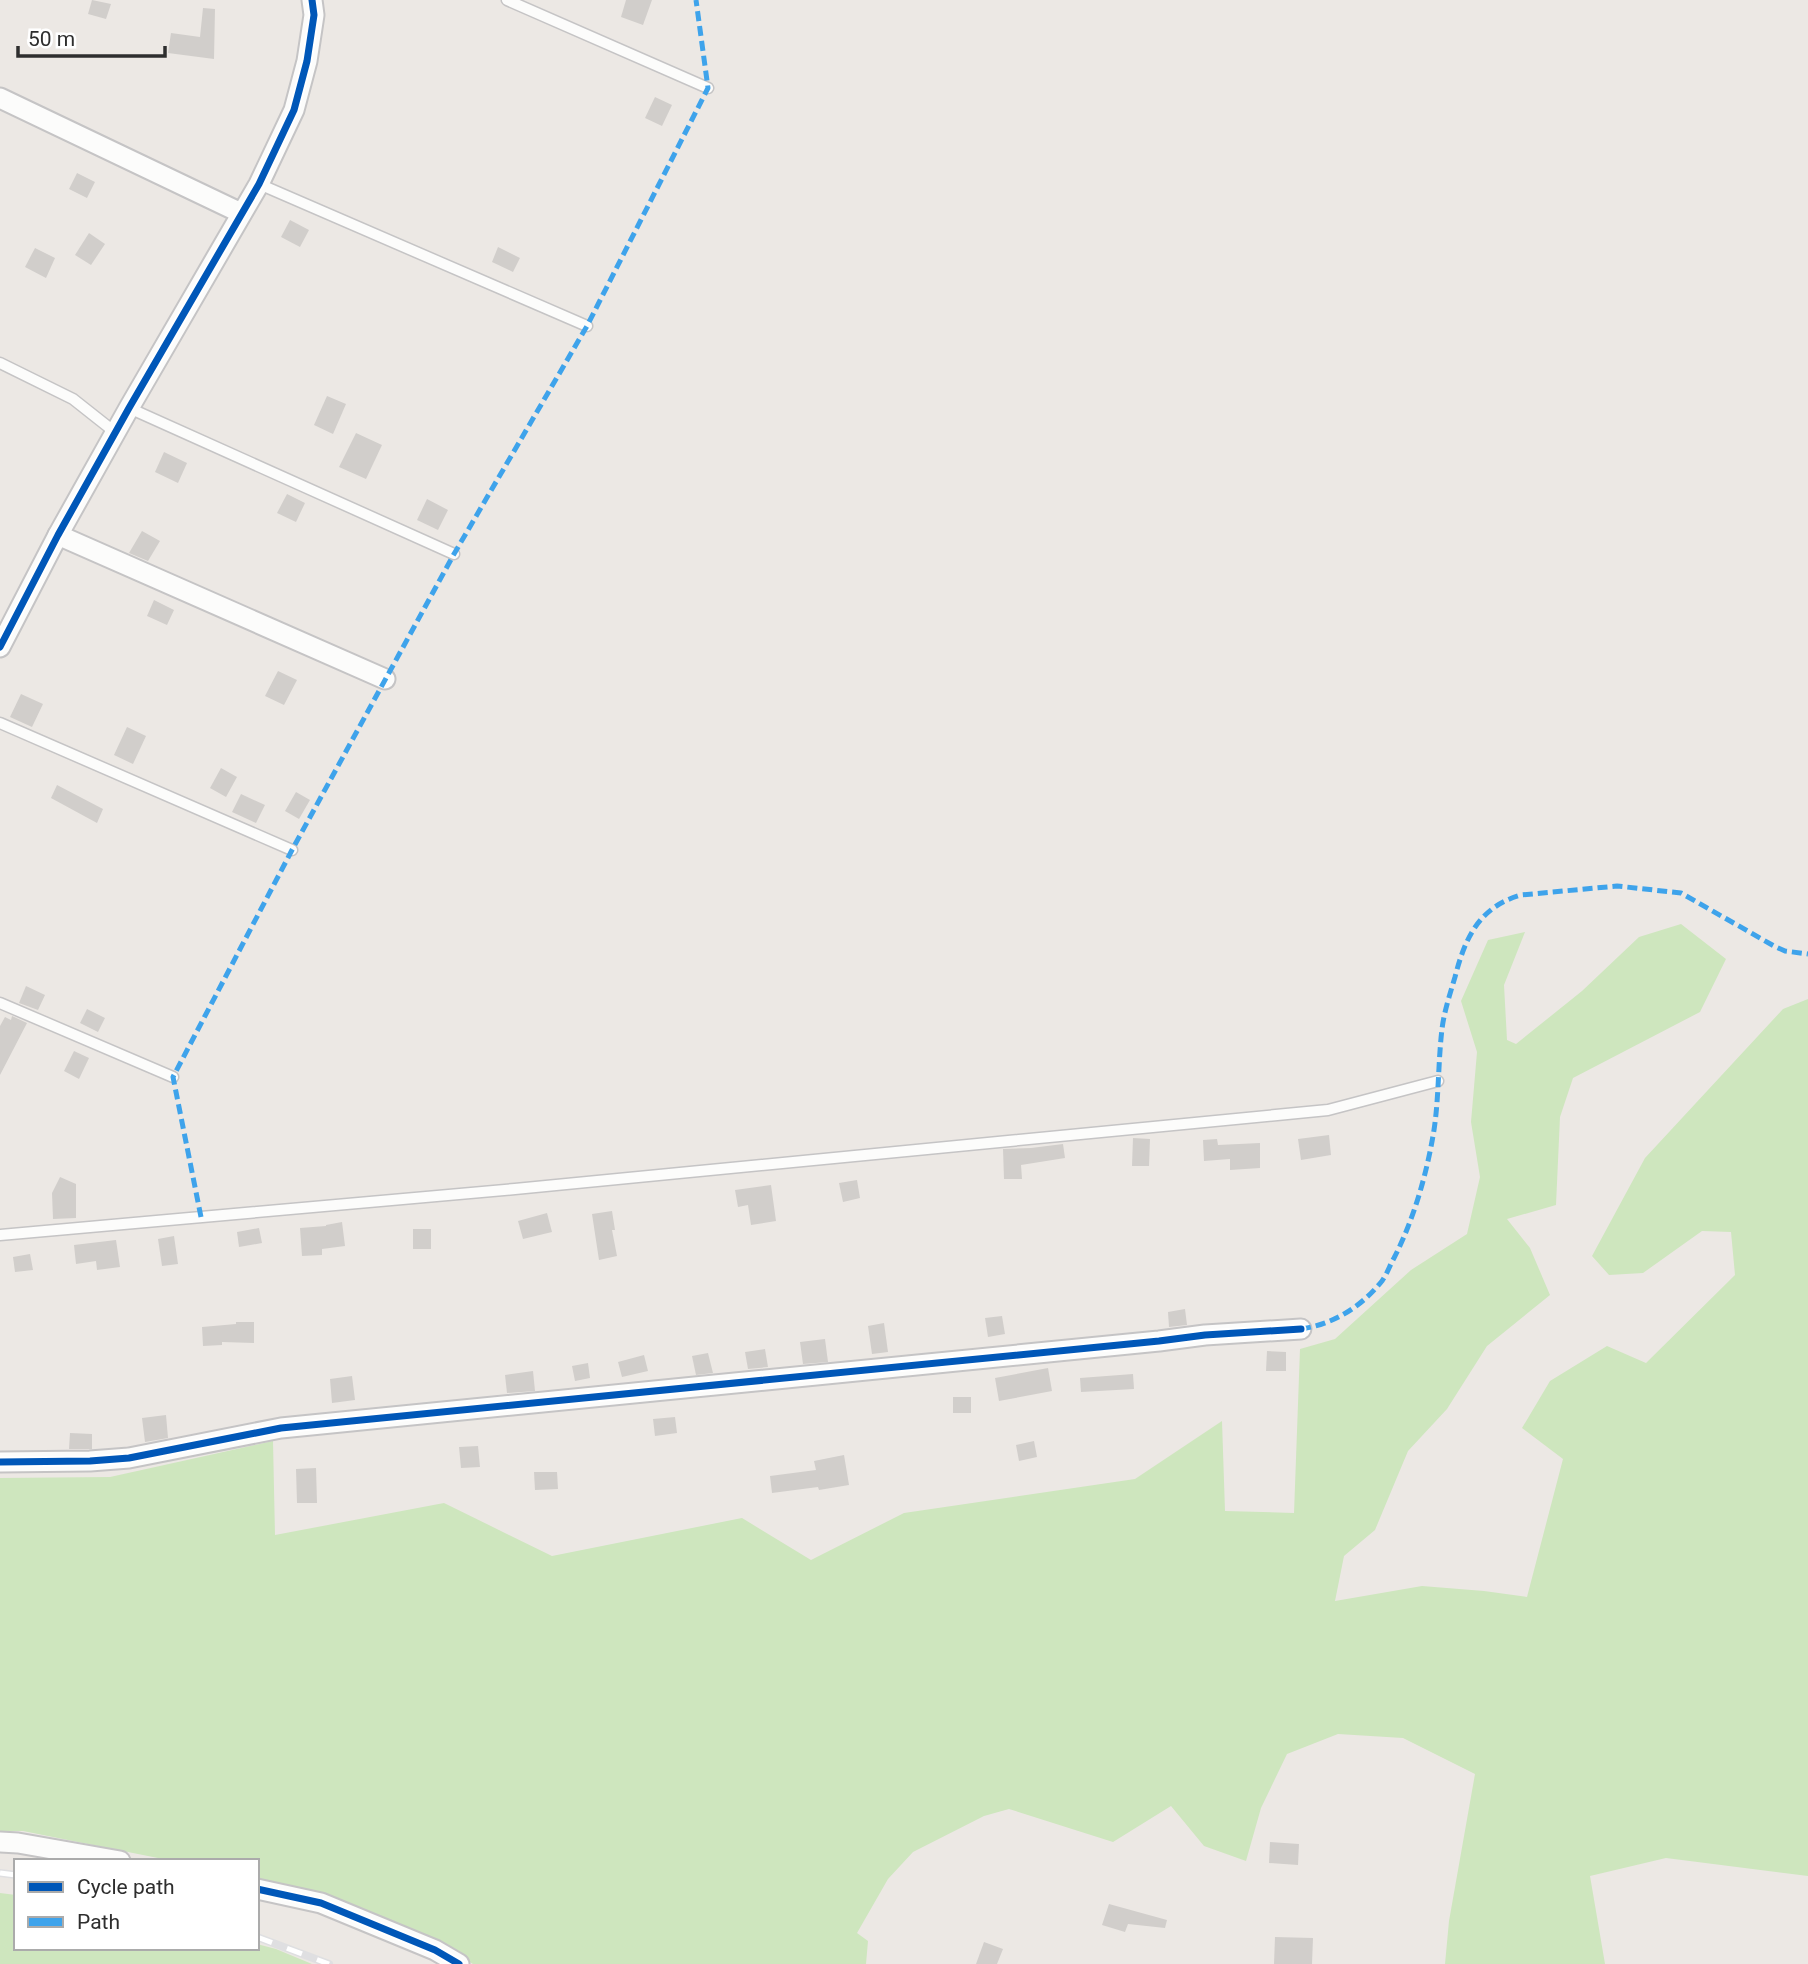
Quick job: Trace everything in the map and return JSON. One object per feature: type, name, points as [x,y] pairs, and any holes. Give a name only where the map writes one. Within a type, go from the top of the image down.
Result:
[{"type":"street","points":[[0,647],[58,535],[129,408],[259,184],[294,110],[307,61],[317,5]]},
{"type":"street","points":[[0,98],[241,213]]},
{"type":"street","points":[[58,535],[385,679]]},
{"type":"street","points":[[0,1462],[129,1458],[281,1428],[1205,1335],[1301,1329]]},
{"type":"street","points":[[0,1842],[109,1859]]},
{"type":"street","points":[[259,1889],[321,1903],[435,1950],[459,1964]]},
{"type":"lane","points":[[507,0],[708,88]]},
{"type":"lane","points":[[259,184],[587,326]]},
{"type":"lane","points":[[0,363],[73,399],[116,433]]},
{"type":"lane","points":[[129,408],[454,554]]},
{"type":"lane","points":[[0,723],[292,850]]},
{"type":"lane","points":[[0,1003],[173,1077]]},
{"type":"lane","points":[[0,1236],[1328,1110],[1438,1081]]},
{"type":"green space","points":[[1681,924],[1726,959],[1700,1012],[1573,1078],[1560,1117],[1556,1205],[1507,1219],[1530,1248],[1550,1295],[1487,1346],[1447,1409],[1408,1451],[1375,1530],[1344,1556],[1335,1601],[1422,1586],[1527,1597],[1563,1459],[1522,1428],[1550,1381],[1607,1346],[1646,1363],[1735,1275],[1731,1232],[1702,1231],[1643,1273],[1609,1275],[1592,1256],[1645,1158],[1783,1009],[1808,999],[1808,1876],[1666,1858],[1590,1876],[1605,1964],[1445,1964],[1449,1921],[1475,1774],[1403,1738],[1338,1734],[1287,1754],[1261,1808],[1246,1861],[1204,1846],[1171,1806],[1113,1842],[1009,1809],[984,1816],[913,1852],[888,1879],[857,1933],[868,1941],[866,1964],[473,1964],[434,1941],[259,1881],[259,1859],[163,1859],[23,1831],[0,1831],[0,1478],[110,1477],[273,1441],[275,1535],[444,1503],[552,1556],[742,1518],[811,1560],[904,1513],[1135,1479],[1222,1421],[1225,1511],[1294,1513],[1300,1349],[1335,1339],[1411,1270],[1467,1234],[1480,1177],[1471,1122],[1477,1052],[1461,1001],[1488,940],[1525,932],[1504,985],[1507,1040],[1516,1044],[1582,991],[1639,937]]},
{"type":"green space","points":[[0,1893],[14,1895],[14,1950],[259,1950],[259,1945],[312,1964],[0,1964]]},
{"type":"building","points":[[92,0],[111,4],[106,19],[88,14]]},
{"type":"building","points":[[626,0],[652,0],[643,25],[621,17]]},
{"type":"building","points":[[203,8],[215,9],[214,59],[168,53],[171,33],[200,37]]},
{"type":"building","points":[[655,97],[672,105],[662,126],[645,118]]},
{"type":"building","points":[[77,173],[95,182],[87,198],[69,189]]},
{"type":"building","points":[[290,220],[309,230],[300,247],[281,237]]},
{"type":"building","points":[[89,233],[105,244],[91,265],[75,255]]},
{"type":"building","points":[[498,247],[520,258],[513,272],[492,262]]},
{"type":"building","points":[[35,248],[55,258],[46,278],[25,267]]},
{"type":"building","points":[[327,396],[346,404],[333,434],[314,425]]},
{"type":"building","points":[[356,433],[382,445],[366,479],[339,467]]},
{"type":"building","points":[[164,452],[187,463],[178,483],[155,472]]},
{"type":"building","points":[[287,494],[305,503],[296,522],[277,513]]},
{"type":"building","points":[[427,499],[448,510],[438,530],[417,520]]},
{"type":"building","points":[[142,531],[160,541],[148,561],[129,553]]},
{"type":"building","points":[[154,600],[174,610],[167,625],[147,616]]},
{"type":"building","points":[[278,671],[297,680],[284,705],[265,696]]},
{"type":"building","points":[[21,694],[43,704],[32,727],[10,717]]},
{"type":"building","points":[[127,727],[146,736],[133,764],[114,755]]},
{"type":"building","points":[[221,768],[237,777],[226,797],[210,788]]},
{"type":"building","points":[[57,785],[103,809],[97,823],[51,798]]},
{"type":"building","points":[[296,792],[310,800],[299,819],[285,811]]},
{"type":"building","points":[[241,794],[265,805],[256,823],[232,812]]},
{"type":"building","points":[[26,986],[45,995],[38,1010],[19,1003]]},
{"type":"building","points":[[87,1009],[105,1018],[98,1032],[80,1023]]},
{"type":"building","points":[[12,1016],[27,1023],[0,1075],[0,1026],[5,1017],[11,1020]]},
{"type":"building","points":[[74,1051],[89,1058],[79,1079],[64,1071]]},
{"type":"building","points":[[1329,1135],[1331,1155],[1301,1160],[1298,1139]]},
{"type":"building","points":[[1133,1138],[1150,1139],[1149,1166],[1132,1166]]},
{"type":"building","points":[[1217,1139],[1218,1145],[1260,1143],[1260,1168],[1230,1170],[1230,1159],[1204,1161],[1203,1140]]},
{"type":"building","points":[[1063,1144],[1065,1158],[1021,1165],[1022,1179],[1004,1179],[1003,1149]]},
{"type":"building","points":[[60,1177],[76,1184],[76,1218],[53,1219],[52,1193]]},
{"type":"building","points":[[857,1180],[860,1198],[843,1202],[839,1183]]},
{"type":"building","points":[[771,1185],[776,1221],[751,1225],[748,1205],[738,1207],[735,1190]]},
{"type":"building","points":[[612,1211],[617,1256],[599,1260],[592,1214]]},
{"type":"building","points":[[547,1213],[552,1232],[523,1239],[518,1221]]},
{"type":"building","points":[[342,1222],[345,1246],[322,1249],[322,1255],[302,1256],[300,1228]]},
{"type":"building","points":[[259,1228],[262,1243],[239,1247],[237,1232]]},
{"type":"building","points":[[413,1229],[431,1229],[431,1249],[413,1249]]},
{"type":"building","points":[[174,1236],[178,1264],[162,1266],[158,1239]]},
{"type":"building","points":[[116,1240],[120,1267],[97,1270],[96,1261],[76,1264],[74,1245]]},
{"type":"building","points":[[30,1254],[33,1270],[15,1272],[13,1257]]},
{"type":"building","points":[[1185,1309],[1187,1325],[1169,1327],[1168,1312]]},
{"type":"building","points":[[1002,1316],[1005,1334],[988,1337],[985,1318]]},
{"type":"building","points":[[254,1322],[254,1343],[222,1342],[222,1345],[203,1346],[202,1327]]},
{"type":"building","points":[[884,1323],[888,1352],[872,1354],[868,1326]]},
{"type":"building","points":[[825,1339],[828,1362],[803,1364],[800,1342]]},
{"type":"building","points":[[765,1349],[768,1367],[748,1369],[745,1352]]},
{"type":"building","points":[[1267,1351],[1286,1352],[1286,1371],[1266,1371]]},
{"type":"building","points":[[708,1353],[713,1373],[696,1375],[692,1356]]},
{"type":"building","points":[[644,1355],[648,1371],[622,1377],[618,1362]]},
{"type":"building","points":[[588,1363],[590,1378],[575,1381],[572,1366]]},
{"type":"building","points":[[1048,1368],[1052,1391],[999,1401],[995,1378]]},
{"type":"building","points":[[533,1371],[535,1391],[507,1393],[505,1375]]},
{"type":"building","points":[[1133,1374],[1134,1389],[1081,1392],[1080,1378]]},
{"type":"building","points":[[352,1376],[355,1400],[332,1403],[330,1379]]},
{"type":"building","points":[[953,1397],[971,1397],[971,1413],[953,1413]]},
{"type":"building","points":[[166,1415],[168,1438],[145,1442],[142,1418]]},
{"type":"building","points":[[675,1417],[677,1433],[655,1436],[653,1419]]},
{"type":"building","points":[[70,1433],[92,1434],[92,1449],[69,1449]]},
{"type":"building","points":[[1034,1441],[1037,1457],[1019,1461],[1016,1445]]},
{"type":"building","points":[[478,1446],[480,1467],[461,1468],[459,1447]]},
{"type":"building","points":[[844,1455],[849,1485],[772,1493],[770,1476],[816,1470],[814,1461]]},
{"type":"building","points":[[316,1468],[317,1503],[297,1503],[296,1469]]},
{"type":"building","points":[[534,1472],[557,1472],[558,1489],[535,1490]]},
{"type":"building","points":[[1270,1842],[1299,1844],[1298,1865],[1269,1863]]},
{"type":"building","points":[[1109,1904],[1167,1920],[1165,1928],[1128,1924],[1125,1932],[1102,1925]]},
{"type":"building","points":[[1275,1937],[1313,1938],[1312,1964],[1274,1964]]},
{"type":"building","points":[[984,1942],[1003,1949],[997,1964],[976,1964]]},
{"type":"railway","points":[[0,1873],[14,1875]]},
{"type":"railway","points":[[259,1938],[329,1964]]},
{"type":"marked path","points":[[201,1217],[173,1077],[292,850],[454,554],[587,326],[708,88],[696,0]]},
{"type":"marked path","points":[[1301,1329],[1336,1318],[1365,1299],[1384,1278],[1408,1228],[1424,1179],[1434,1130],[1442,1029],[1447,1003],[1469,937],[1494,907],[1521,895],[1617,886],[1681,893],[1774,946],[1785,951],[1808,954]]},
{"type":"cycle path","points":[[0,647],[58,535],[129,408],[259,184],[294,110],[307,61],[314,15],[312,0]]},
{"type":"cycle path","points":[[0,1462],[129,1458],[281,1428],[1205,1335],[1301,1329]]},
{"type":"cycle path","points":[[259,1889],[321,1903],[435,1950],[459,1964]]}]
